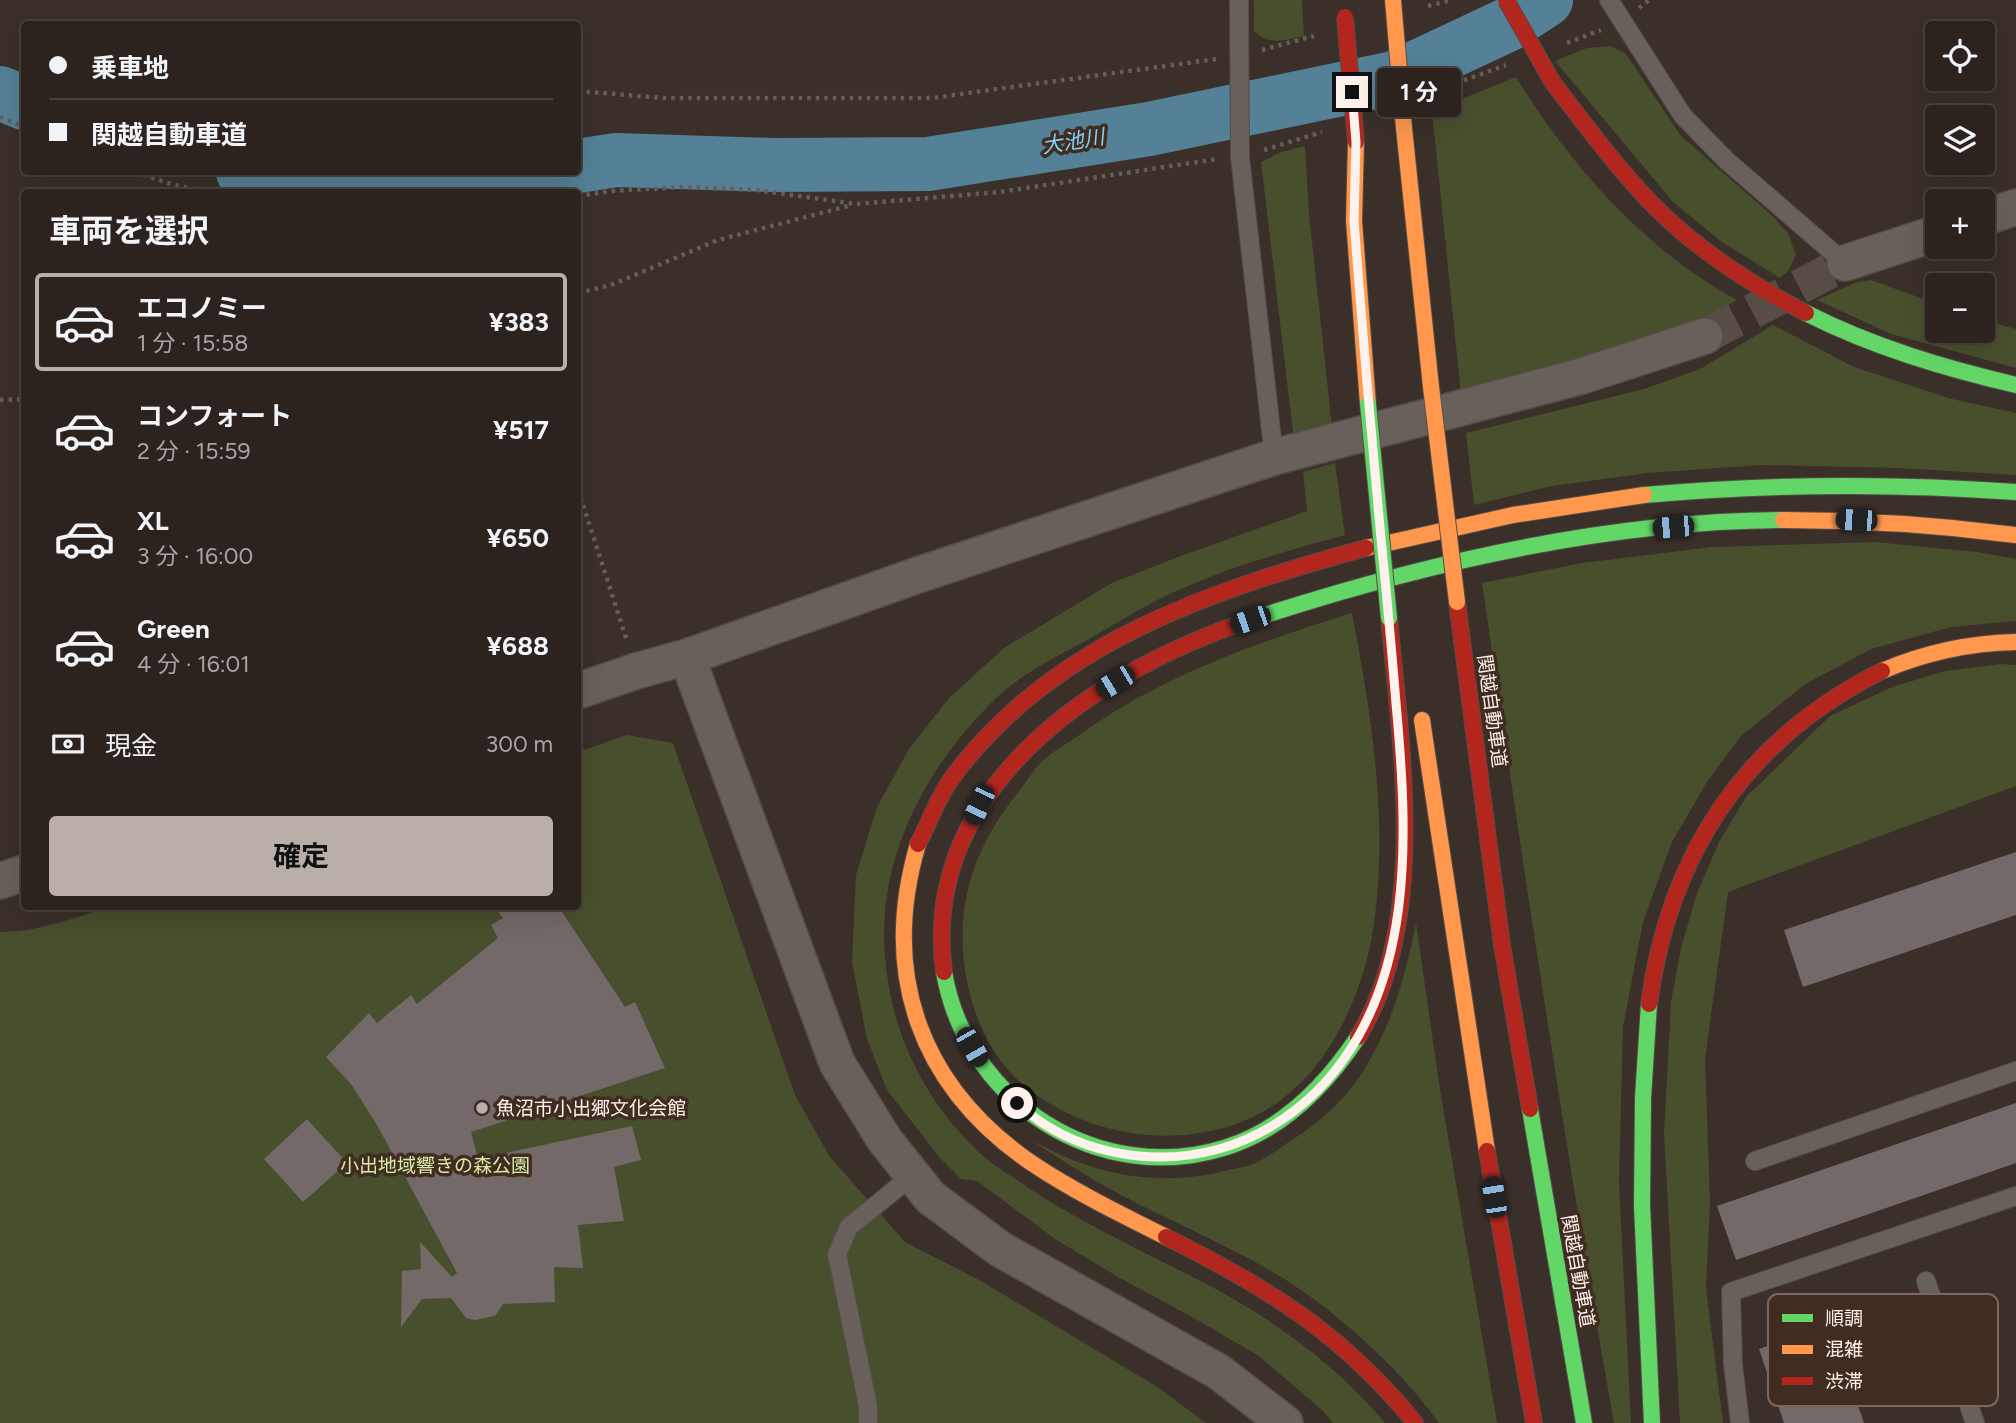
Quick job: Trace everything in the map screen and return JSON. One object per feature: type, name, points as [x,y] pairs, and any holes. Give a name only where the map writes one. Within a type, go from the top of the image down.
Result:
[{"type":"highway","points":[[1344,0],[1356,142],[1374,404],[1389,618],[1404,791],[1400,902],[1391,952],[1377,999],[1357,1040],[1334,1074],[1304,1104],[1270,1127],[1234,1145],[1196,1155],[1162,1159],[1127,1156],[1094,1147],[1061,1133],[1030,1115],[1004,1091],[981,1062],[963,1031],[949,997],[942,967],[941,934],[951,866],[979,805],[999,777],[1057,720],[1135,670],[1218,632],[1288,607],[1429,568],[1575,539],[1703,525],[1833,520],[1969,527],[2016,534]]},
{"type":"highway","name":"関越自動車道","points":[[1393,0],[1431,387],[1502,945],[1584,1423]]},
{"type":"highway","points":[[1506,0],[1553,83],[1600,146],[1656,207],[1713,256],[1774,295],[1848,333],[1926,361],[2016,385]]},
{"type":"highway","points":[[1374,404],[1395,515],[1405,587]]},
{"type":"highway","points":[[1415,1423],[1360,1360],[1326,1330],[1245,1277],[1049,1175],[1004,1141],[955,1089],[933,1057],[916,1021],[906,980],[902,938],[904,899],[914,856],[928,817],[948,783],[970,753],[1000,721],[1035,690],[1076,662],[1121,636],[1220,593],[1276,573],[1342,555],[1497,518],[1566,505],[1644,495],[1760,488],[1892,485],[2016,492]]},
{"type":"highway","points":[[1652,1423],[1642,1244],[1644,1069],[1657,958],[1669,912],[1685,870],[1706,829],[1759,759],[1794,727],[1832,698],[1873,676],[1916,658],[1959,647],[2016,642]]},
{"type":"highway","points":[[1421,709],[1452,942],[1534,1423]]},
{"type":"street","points":[[1995,214],[2016,206]]},
{"type":"street","points":[[1844,263],[1925,237]]},
{"type":"street","points":[[581,690],[687,657],[915,576],[1274,457],[1582,376],[1705,336]]},
{"type":"street","points":[[687,657],[837,1063],[884,1139],[930,1196],[1000,1249],[1219,1372],[1285,1423]]},
{"type":"street","points":[[0,881],[21,874]]},
{"type":"lane","points":[[1239,0],[1240,157],[1274,457]]},
{"type":"lane","points":[[1609,0],[1621,23],[1683,116],[1726,160],[1844,263]]},
{"type":"lane","points":[[1755,1161],[2016,1071]]},
{"type":"lane","points":[[868,1423],[868,1406],[837,1254],[849,1227],[913,1175]]},
{"type":"lane","points":[[1740,1423],[1733,1364],[1731,1292],[2016,1196]]},
{"type":"lane","points":[[1926,1282],[1930,1294]]},
{"type":"lane","points":[[1969,1406],[1975,1423]]},
{"type":"path","points":[[1424,7],[1451,0]]},
{"type":"path","points":[[1560,45],[1621,23]]},
{"type":"path","points":[[581,91],[663,98],[932,98],[1241,56],[1320,35]]},
{"type":"path","points":[[1422,96],[1511,64]]},
{"type":"path","points":[[0,117],[21,126]]},
{"type":"path","points":[[581,292],[611,285],[718,240],[856,204],[1000,192],[1240,157],[1332,129]]},
{"type":"path","points":[[144,175],[193,189]]},
{"type":"path","points":[[581,196],[683,187],[756,190],[856,204]]},
{"type":"path","points":[[0,400],[21,399]]},
{"type":"path","points":[[581,498],[636,671]]},
{"type":"green space","points":[[1254,0],[1302,0],[1304,36],[1278,41],[1260,36],[1254,31]]},
{"type":"green space","points":[[1610,46],[1626,54],[1681,136],[1768,212],[1788,233],[1796,255],[1789,270],[1780,278],[1722,242],[1674,203],[1555,61],[1587,48]]},
{"type":"green space","points":[[1516,77],[1561,142],[1613,203],[1671,257],[1737,300],[1685,331],[1461,395],[1432,111]]},
{"type":"green space","points":[[1305,146],[1309,214],[1332,427],[1303,434],[1293,432],[1261,162],[1281,152]]},
{"type":"green space","points":[[1871,280],[1925,300],[1925,343],[1995,343],[1995,323],[2016,329],[2016,368],[1891,334],[1817,300],[1857,282]]},
{"type":"green space","points":[[1773,325],[1854,367],[1952,399],[2016,413],[2016,475],[1899,468],[1762,465],[1648,473],[1552,486],[1474,505],[1466,433],[1644,389],[1700,369]]},
{"type":"green space","points":[[1335,463],[1345,535],[1236,567],[1160,599],[1031,671],[998,696],[964,732],[924,790],[897,853],[888,887],[884,921],[885,957],[894,1012],[914,1064],[942,1111],[984,1157],[1056,1205],[1218,1290],[1271,1322],[1343,1379],[1385,1423],[1333,1423],[1323,1411],[1259,1356],[1055,1239],[977,1181],[961,1179],[940,1158],[887,1090],[867,1039],[852,962],[856,875],[877,807],[909,749],[949,698],[1004,648],[1112,583],[1307,511],[1303,472]]},
{"type":"green space","points":[[1875,542],[1977,552],[2016,559],[2016,621],[1951,627],[1871,649],[1804,685],[1741,736],[1707,782],[1672,842],[1643,922],[1623,1027],[1619,1182],[1631,1423],[1614,1423],[1561,1108],[1482,583],[1582,563],[1712,547]]},
{"type":"green space","points":[[1352,613],[1376,774],[1379,814],[1377,896],[1372,936],[1360,983],[1327,1050],[1313,1070],[1277,1103],[1247,1120],[1214,1130],[1179,1135],[1144,1135],[1109,1128],[1076,1117],[1045,1101],[1018,1080],[992,1047],[974,1007],[964,964],[963,921],[969,884],[982,849],[1000,817],[1045,758],[1142,696],[1245,649]]},
{"type":"green space","points":[[2001,664],[2016,665],[2016,786],[1728,892],[1705,1059],[1710,1202],[1706,1288],[1723,1423],[1680,1423],[1664,1133],[1671,1002],[1681,948],[1697,893],[1719,842],[1746,797],[1830,716],[1892,687],[1945,671]]},
{"type":"green space","name":"小出地域響きの森公園","points":[[627,735],[673,743],[795,1095],[830,1157],[905,1242],[981,1281],[1159,1388],[1206,1423],[0,1423],[0,932],[42,927],[98,910],[581,910],[581,751]]},
{"type":"green space","points":[[1416,923],[1440,1090],[1497,1423],[1439,1423],[1404,1381],[1362,1338],[1292,1284],[1233,1250],[1121,1195],[1025,1136],[1073,1160],[1149,1178],[1201,1176],[1259,1162],[1322,1118],[1358,1079],[1375,1051],[1390,1016],[1403,980]]},
{"type":"building","points":[[2016,852],[2016,915],[1803,987],[1784,930]]},
{"type":"building","name":"魚沼市小出郷文化会館","points":[[497,910],[561,910],[625,1007],[635,1002],[665,1068],[471,1132],[478,1159],[632,1126],[641,1160],[614,1167],[624,1221],[578,1225],[583,1268],[554,1267],[555,1302],[503,1304],[495,1316],[475,1320],[466,1318],[451,1298],[422,1299],[401,1327],[402,1271],[421,1269],[420,1242],[452,1277],[457,1273],[377,1125],[351,1084],[326,1057],[369,1013],[377,1023],[411,995],[417,1004],[498,938],[491,925],[503,918]]},
{"type":"building","points":[[2016,1103],[2016,1163],[1736,1260],[1717,1206]]},
{"type":"building","points":[[307,1119],[347,1163],[303,1202],[264,1159]]},
{"type":"building","points":[[1768,1346],[1768,1376],[1759,1349]]},
{"type":"building","points":[[1778,1406],[1858,1406],[1864,1423],[1784,1423]]},
{"type":"waterway","name":"大池川","points":[[581,166],[616,160],[775,165],[928,164],[1149,129],[1394,78],[1509,24],[1546,0]]},
{"type":"waterway","name":"大池川","points":[[0,93],[21,102]]},
{"type":"waterway","name":"大池川","points":[[258,175],[313,186],[451,184],[516,175]]},
{"type":"tunnel","points":[[1705,336],[1845,263]]},
{"type":"traffic: fast","points":[[1806,313],[1909,355],[2016,385]]},
{"type":"traffic: fast","points":[[1368,404],[1389,618]]},
{"type":"traffic: fast","points":[[1644,495],[1830,486],[2016,492]]},
{"type":"traffic: fast","points":[[1253,619],[1382,580],[1514,549],[1649,528],[1783,520]]},
{"type":"traffic: fast","points":[[944,972],[957,1019],[980,1060],[1010,1095],[1046,1124],[1087,1144],[1132,1155],[1179,1157],[1227,1147],[1267,1129],[1285,1117],[1317,1088],[1358,1037]]},
{"type":"traffic: fast","points":[[1649,1004],[1643,1098],[1642,1206],[1652,1423]]},
{"type":"traffic: fast","points":[[1530,1109],[1584,1423]]},
{"type":"traffic: slow","points":[[1393,0],[1404,128]]},
{"type":"traffic: slow","points":[[1404,128],[1431,387]]},
{"type":"traffic: slow","points":[[1356,142],[1354,221],[1368,404]]},
{"type":"traffic: slow","points":[[1431,387],[1457,602]]},
{"type":"traffic: slow","points":[[1366,548],[1513,515],[1644,495]]},
{"type":"traffic: slow","points":[[1783,520],[1900,524],[2016,535]]},
{"type":"traffic: slow","points":[[1882,671],[1948,650],[1981,644],[2016,642]]},
{"type":"traffic: slow","points":[[1422,720],[1487,1151]]},
{"type":"traffic: slow","points":[[918,844],[907,892],[904,937],[907,981],[918,1022],[936,1062],[960,1098],[992,1132],[1030,1162],[1114,1211],[1166,1237]]},
{"type":"traffic: jam","points":[[1506,0],[1553,83]]},
{"type":"traffic: jam","points":[[1345,17],[1356,142]]},
{"type":"traffic: jam","points":[[1553,83],[1626,175],[1669,221],[1725,265],[1806,313]]},
{"type":"traffic: jam","points":[[918,844],[947,785],[992,731],[1037,691],[1086,657],[1138,628],[1193,604],[1308,564],[1366,548]]},
{"type":"traffic: jam","points":[[1457,602],[1502,945],[1530,1109]]},
{"type":"traffic: jam","points":[[1358,1037],[1380,991],[1394,941],[1402,888],[1405,832],[1403,776],[1389,618]]},
{"type":"traffic: jam","points":[[944,972],[944,906],[960,846],[990,792],[1031,745],[1081,704],[1136,669],[1194,641],[1253,619]]},
{"type":"traffic: jam","points":[[1649,1004],[1659,949],[1675,898],[1695,851],[1722,807],[1753,767],[1791,731],[1833,699],[1882,671]]},
{"type":"traffic: jam","points":[[1487,1151],[1534,1423]]},
{"type":"traffic: jam","points":[[1166,1237],[1270,1294],[1301,1315],[1360,1363],[1415,1423]]},
{"type":"place","name":"魚沼市小出郷文化会館","points":[[482,1108]]},
{"type":"route","points":[[1017,1103],[1030,1115],[1061,1133],[1094,1147],[1127,1156],[1162,1159],[1196,1155],[1234,1145],[1270,1127],[1304,1104],[1334,1074],[1357,1040],[1377,999],[1391,952],[1400,902],[1404,791],[1354,221],[1356,142],[1352,92]]}]
